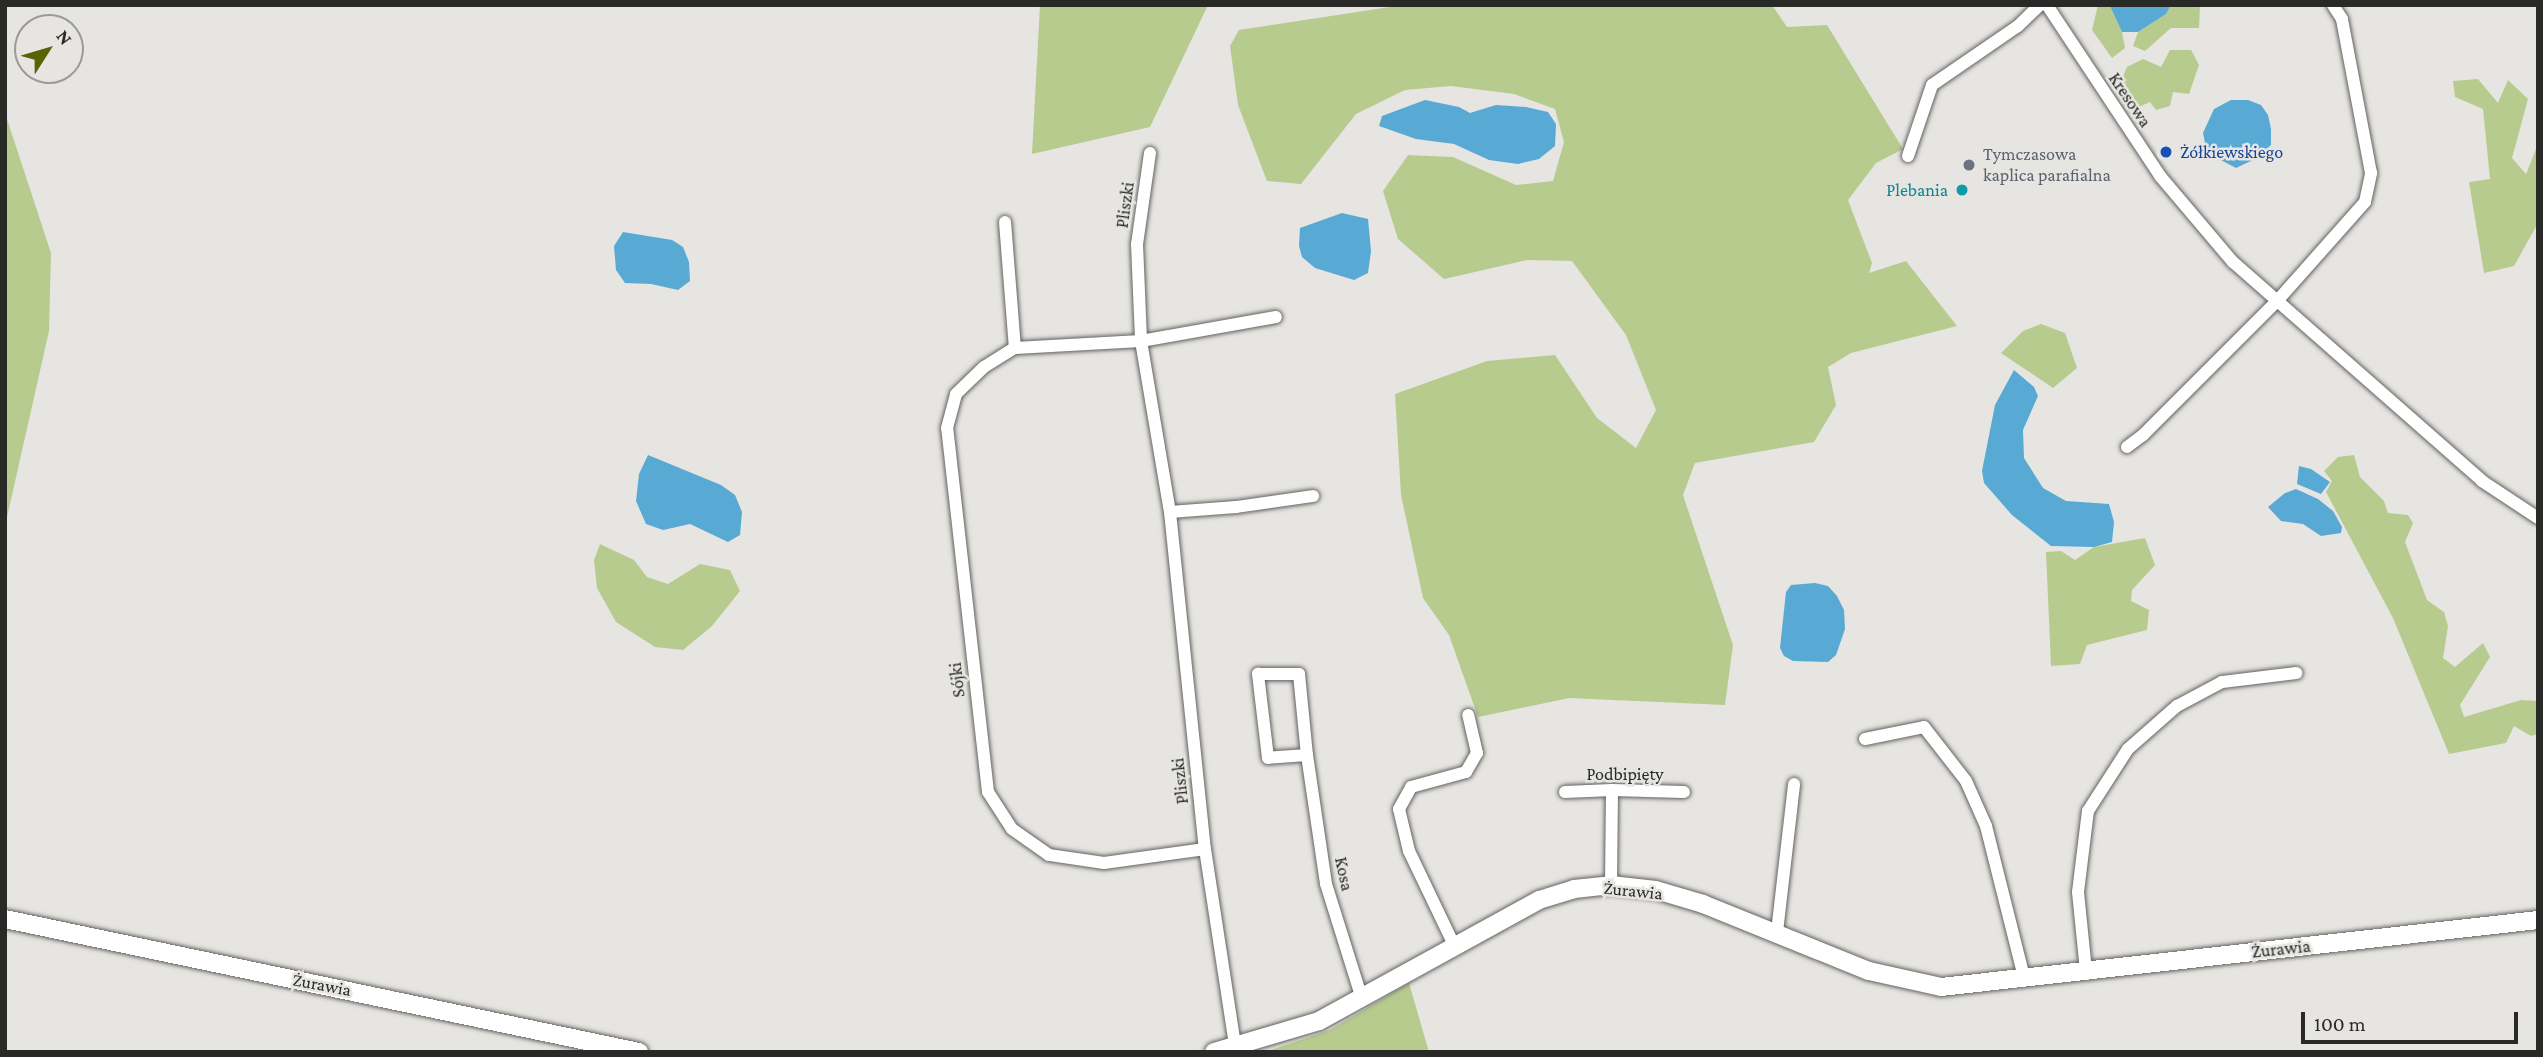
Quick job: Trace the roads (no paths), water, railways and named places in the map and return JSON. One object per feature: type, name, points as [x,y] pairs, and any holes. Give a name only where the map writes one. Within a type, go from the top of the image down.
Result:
[{"type":"street","points":[[1908,156],[1932,85],[2018,26],[2040,5]]},
{"type":"street","name":"Kresowa","points":[[2047,5],[2160,176],[2233,262],[2483,481],[2538,518]]},
{"type":"street","points":[[2127,447],[2143,435],[2278,300],[2365,202],[2371,173],[2342,19],[2333,5]]},
{"type":"street","name":"Pliszki","points":[[1150,153],[1137,244],[1142,341],[1170,512],[1205,849],[1236,1049]]},
{"type":"street","points":[[1005,222],[1015,348]]},
{"type":"street","name":"Sójki","points":[[1205,849],[1104,863],[1049,855],[1012,830],[989,792],[947,428],[956,394],[984,367],[1015,348],[1142,341],[1276,317]]},
{"type":"street","points":[[1170,512],[1236,507],[1313,496]]},
{"type":"street","points":[[2086,971],[2078,892],[2088,811],[2128,749],[2177,706],[2222,682],[2296,673]]},
{"type":"street","name":"Kosa","points":[[1307,755],[1268,758],[1258,674],[1299,674],[1307,755],[1326,884],[1361,996]]},
{"type":"street","points":[[1454,945],[1409,850],[1399,809],[1411,787],[1466,772],[1477,752],[1468,715]]},
{"type":"street","points":[[1865,739],[1924,727],[1966,781],[1986,826],[2024,977]]},
{"type":"street","points":[[1777,932],[1794,784]]},
{"type":"street","points":[[1611,885],[1612,789]]},
{"type":"street","name":"Podbipięty","points":[[1565,792],[1612,789],[1684,792]]},
{"type":"street","name":"Żurawia","points":[[1214,1052],[1236,1049],[1319,1021],[1539,900],[1574,890],[1611,885],[1656,890],[1777,932],[1869,971],[1903,981],[1941,986],[2538,920]]},
{"type":"street","name":"Żurawia","points":[[5,919],[639,1052]]},
{"type":"water","points":[[2171,5],[2166,14],[2138,32],[2122,32],[2110,6]]},
{"type":"water","points":[[1425,100],[1459,107],[1470,113],[1496,105],[1548,112],[1556,124],[1555,146],[1539,159],[1518,164],[1489,160],[1454,144],[1416,139],[1379,126],[1382,116]]},
{"type":"water","points":[[2231,100],[2248,100],[2261,105],[2268,115],[2271,129],[2271,145],[2255,159],[2236,168],[2217,158],[2205,143],[2203,133],[2214,109]]},
{"type":"water","points":[[1342,213],[1368,219],[1371,251],[1368,273],[1354,280],[1315,268],[1302,257],[1299,246],[1300,228]]},
{"type":"water","points":[[623,232],[672,240],[683,247],[689,262],[690,281],[678,290],[651,284],[625,283],[616,270],[614,246]]},
{"type":"water","points":[[2014,370],[2034,387],[2038,396],[2023,430],[2024,458],[2043,488],[2066,501],[2109,504],[2114,522],[2112,542],[2094,547],[2051,546],[2012,515],[1984,483],[1982,471],[1995,405]]},
{"type":"water","points":[[648,455],[721,485],[735,495],[742,512],[740,535],[728,542],[690,524],[663,530],[646,524],[636,501],[639,474]]},
{"type":"water","points":[[2299,466],[2311,469],[2330,482],[2321,494],[2297,484]]},
{"type":"water","points":[[2296,489],[2318,499],[2333,511],[2342,527],[2341,533],[2321,536],[2303,524],[2281,521],[2268,507],[2285,493]]},
{"type":"water","points":[[1815,583],[1828,586],[1837,596],[1844,610],[1845,629],[1836,655],[1828,662],[1793,661],[1784,656],[1780,648],[1786,592],[1791,585]]},
{"type":"place","name":"Żółkiewskiego","points":[[2166,152]]},
{"type":"place","name":"Tymczasowa kaplica parafialna","points":[[1969,165]]},
{"type":"place","name":"Plebania","points":[[1962,190]]}]
